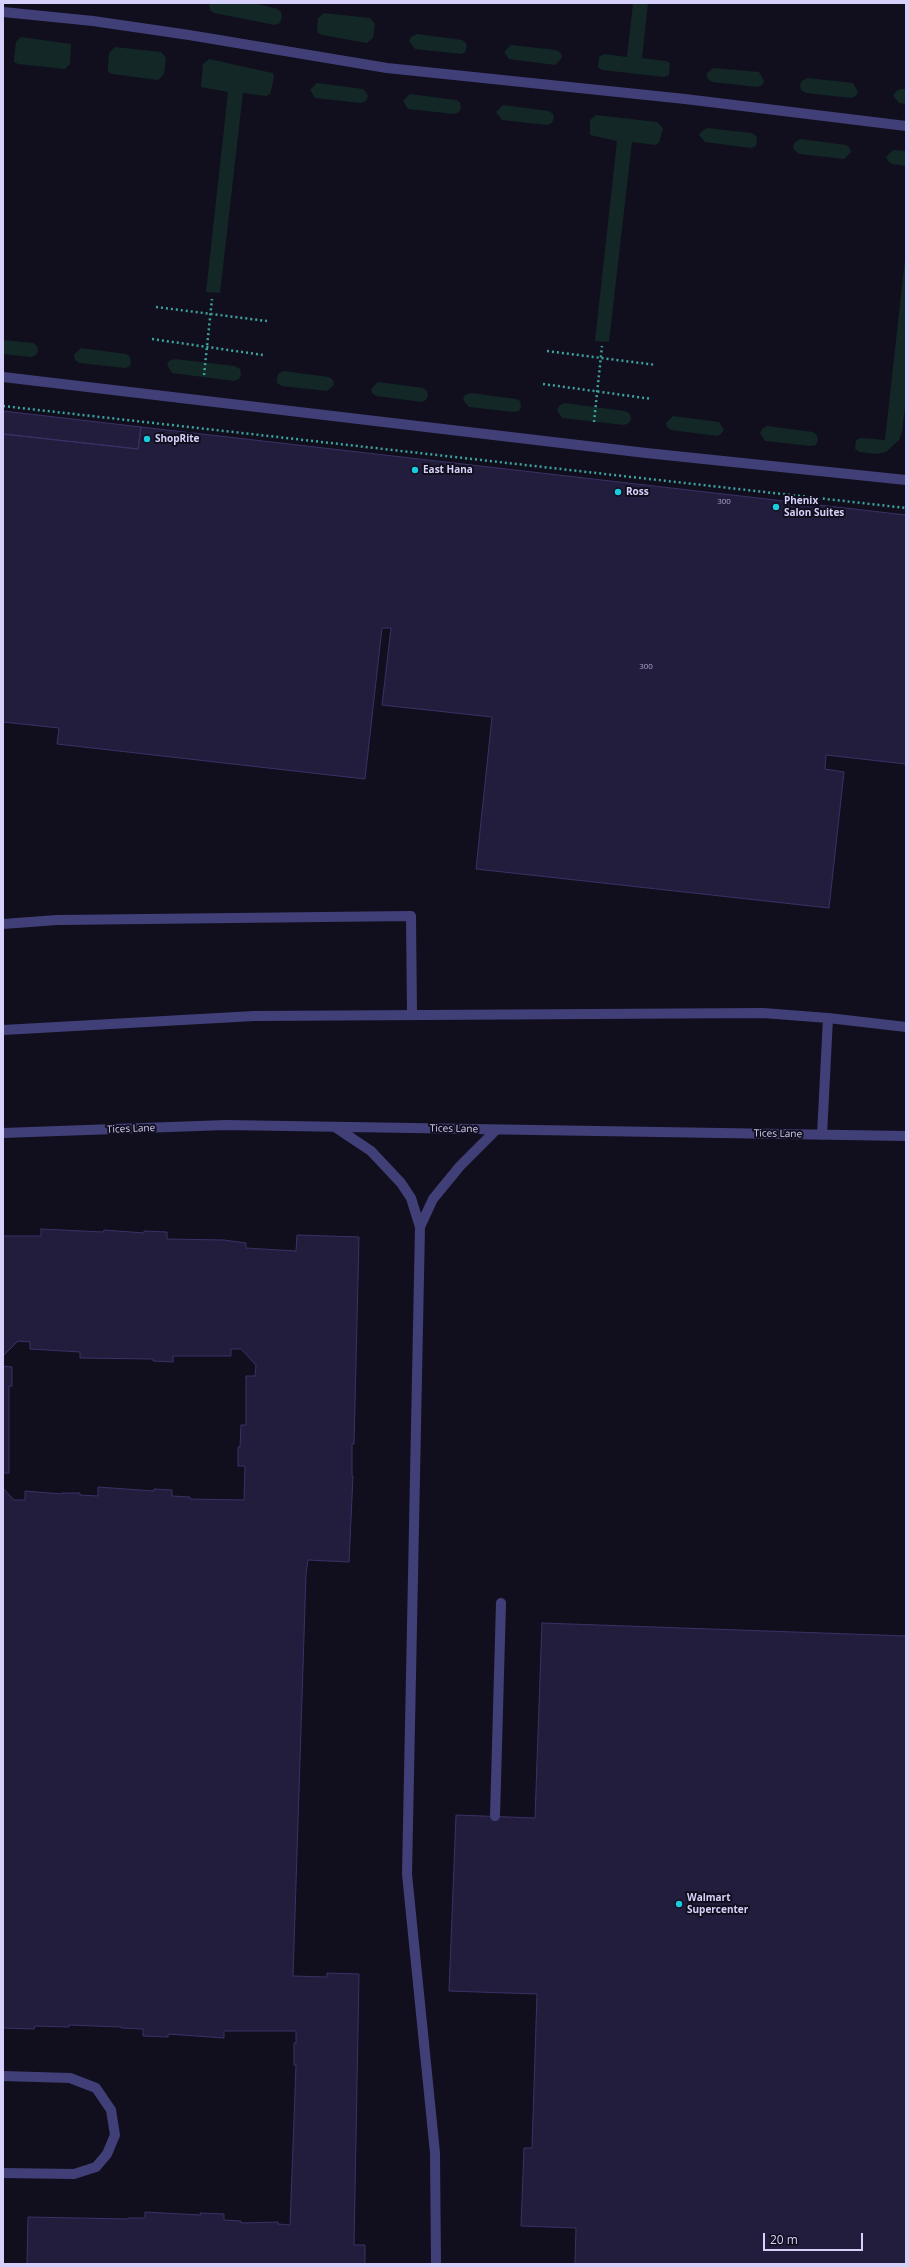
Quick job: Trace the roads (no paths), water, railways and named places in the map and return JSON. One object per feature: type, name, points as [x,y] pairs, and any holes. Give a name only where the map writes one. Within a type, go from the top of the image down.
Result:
[{"type":"street","points":[[3,12],[93,21],[387,68],[685,99],[906,126]]},
{"type":"street","points":[[3,377],[646,453],[906,480]]},
{"type":"street","points":[[3,924],[57,920],[411,916],[412,1015]]},
{"type":"street","points":[[3,1030],[254,1016],[763,1013],[828,1018],[906,1027]]},
{"type":"street","points":[[822,1135],[828,1018]]},
{"type":"street","name":"Tices Lane","points":[[3,1133],[226,1125],[906,1136]]},
{"type":"street","points":[[335,1127],[371,1150],[401,1183],[411,1198],[420,1227],[407,1874],[435,2153],[436,2264]]},
{"type":"street","points":[[420,1227],[433,1199],[460,1166],[496,1130]]},
{"type":"street","points":[[495,1816],[501,1603]]},
{"type":"street","points":[[3,2076],[70,2078],[96,2088],[111,2110],[115,2135],[107,2154],[96,2167],[74,2174],[3,2172]]},
{"type":"place","name":"ShopRite","points":[[147,439]]},
{"type":"place","name":"East Hana","points":[[415,470]]},
{"type":"place","name":"Ross","points":[[618,492]]},
{"type":"place","name":"Phenix Salon Suites","points":[[776,507]]},
{"type":"place","name":"Walmart Supercenter","points":[[679,1904]]}]
